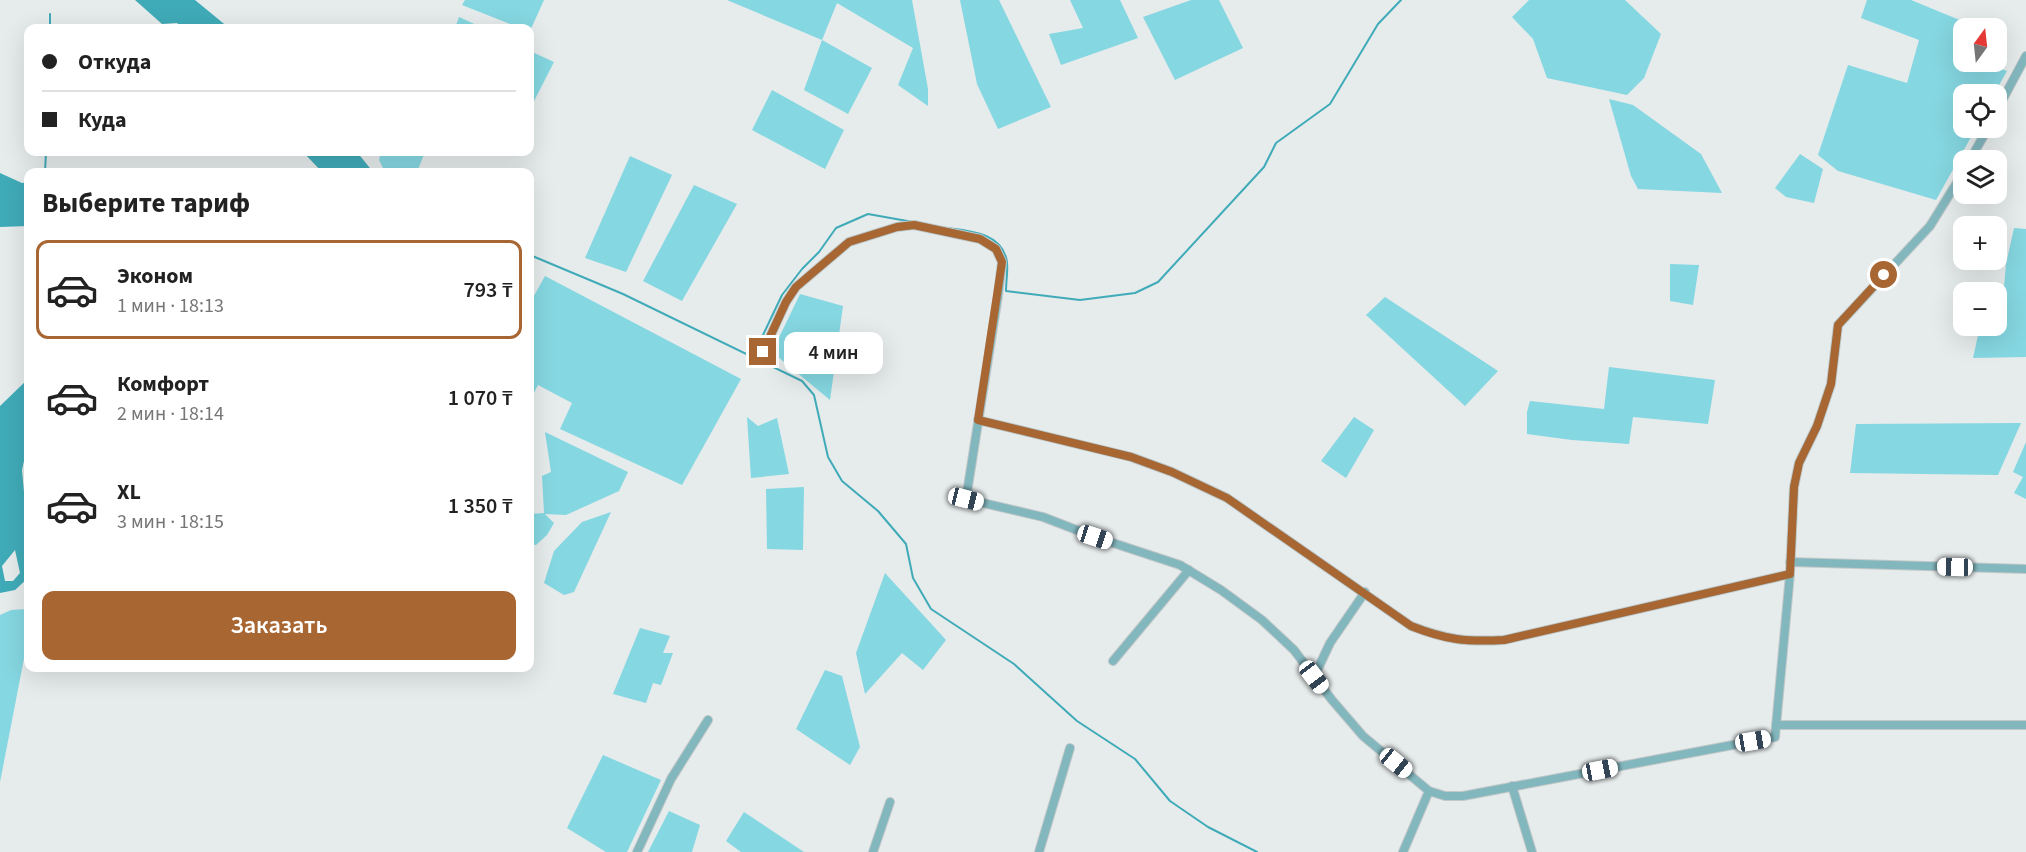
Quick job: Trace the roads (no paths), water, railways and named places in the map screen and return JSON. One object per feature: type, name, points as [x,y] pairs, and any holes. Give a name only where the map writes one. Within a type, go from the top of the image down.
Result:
[{"type":"street","points":[[2007,91],[2026,56]]},
{"type":"street","points":[[763,352],[786,302],[796,287],[849,242],[897,227],[914,225],[980,239],[996,249],[1002,262],[966,499],[1043,517],[1189,570],[1262,620],[1293,650],[1363,736],[1430,791],[1444,796],[1463,796],[1775,737],[1790,574],[1794,487],[1799,463],[1817,426],[1831,384],[1838,325],[1930,226],[1953,189]]},
{"type":"street","points":[[978,420],[1131,457],[1172,472],[1227,498],[1411,626],[1438,636],[1468,641],[1504,640],[1790,574]]},
{"type":"street","points":[[1790,562],[2026,568]]},
{"type":"street","points":[[1113,661],[1189,570]]},
{"type":"street","points":[[1314,677],[1330,643],[1365,592]]},
{"type":"street","points":[[637,852],[671,779],[708,720]]},
{"type":"street","points":[[1776,725],[2026,724]]},
{"type":"street","points":[[1039,852],[1070,748]]},
{"type":"street","points":[[1512,786],[1532,852]]},
{"type":"street","points":[[1402,852],[1430,791]]},
{"type":"street","points":[[873,852],[890,802]]},
{"type":"waterway","points":[[939,227],[971,231],[990,238],[998,244],[1004,251],[1007,262],[1006,291],[1080,300],[1135,293],[1158,282],[1264,167],[1276,143],[1330,104],[1378,24],[1401,0]]},
{"type":"waterway","points":[[50,14],[50,24]]},
{"type":"waterway","points":[[45,168],[46,156]]},
{"type":"waterway","points":[[753,356],[782,295],[819,252],[836,228],[868,214],[913,222]]},
{"type":"waterway","points":[[534,257],[623,294],[802,381],[814,395],[828,457],[842,481],[878,511],[906,544],[913,578],[931,609],[1014,664],[1077,721],[1135,759],[1170,801],[1208,827],[1257,852]]}]
